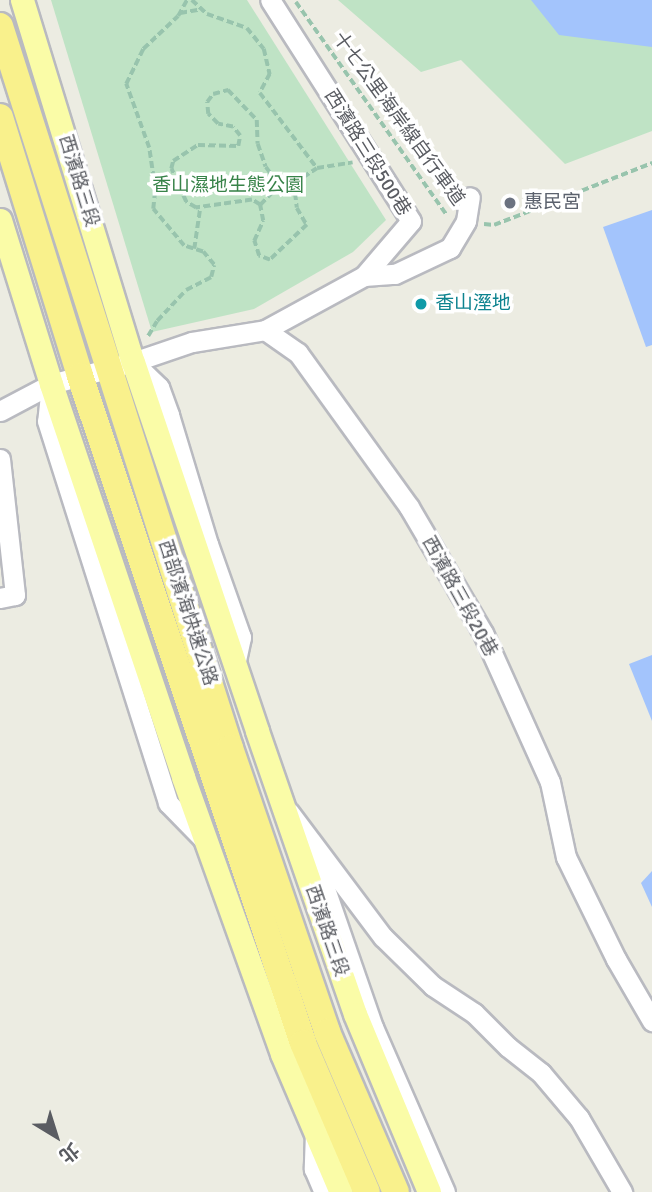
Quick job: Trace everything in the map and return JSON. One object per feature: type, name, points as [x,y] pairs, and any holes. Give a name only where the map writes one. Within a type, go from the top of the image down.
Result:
[{"type":"highway","name":"西部濱海快速公路","points":[[0,26],[121,365],[230,748],[327,1032],[396,1192]]},
{"type":"highway","name":"西部濱海快速公路","points":[[0,117],[80,376],[303,1043],[367,1192]]},
{"type":"main road","name":"西濱路三段","points":[[22,0],[121,365],[235,665],[355,1014],[429,1192]]},
{"type":"main road","points":[[0,220],[51,384],[207,844],[282,1054],[341,1192]]},
{"type":"street","name":"西濱路三段500巷","points":[[265,330],[364,276],[411,221],[271,0]]},
{"type":"street","points":[[364,276],[395,274],[450,248],[466,221],[470,197]]},
{"type":"street","points":[[0,411],[51,384],[192,342],[265,330]]},
{"type":"street","name":"西濱路三段20巷","points":[[265,330],[298,353],[401,496],[483,633],[550,782],[566,858],[616,959],[652,1021]]},
{"type":"street","points":[[0,459],[15,595],[0,598]]},
{"type":"street","points":[[281,802],[383,937],[433,986],[474,1013],[508,1047],[541,1073],[579,1118],[622,1192]]},
{"type":"street","name":"西濱路三段","points":[[306,835],[373,1027],[445,1192]]},
{"type":"street","points":[[315,1131],[314,1169],[324,1192]]},
{"type":"path","points":[[121,365],[186,290],[212,276],[214,265],[203,252],[184,246],[153,209],[155,189],[149,148],[126,84],[144,49],[179,13],[187,0]]},
{"type":"path","points":[[192,0],[207,14],[247,28],[264,49],[270,74],[260,93],[317,168]]},
{"type":"path","name":"十七公里海岸線自行車道","points":[[294,0],[448,218],[494,225],[652,163]]},
{"type":"path","points":[[179,13],[202,9]]},
{"type":"path","points":[[260,205],[252,200],[200,208],[186,202],[171,169],[173,161],[198,145],[238,146],[240,136],[233,127],[218,124],[208,114],[207,102],[214,94],[228,90],[257,120],[258,144],[266,167],[279,184]]},
{"type":"path","points":[[295,183],[297,208],[307,225],[270,260],[259,256],[254,241],[262,221],[260,205],[279,184],[295,183],[317,168],[371,158]]},
{"type":"path","points":[[194,249],[200,208]]},
{"type":"green space","name":"香山濕地生態公園","points":[[51,0],[247,0],[386,220],[353,252],[254,309],[152,332]]},
{"type":"green space","points":[[338,0],[652,0],[652,131],[565,164],[461,60],[421,72]]},
{"type":"water","points":[[531,0],[652,0],[652,47],[559,35]]},
{"type":"water","points":[[652,210],[652,345],[646,347],[603,227]]},
{"type":"water","points":[[652,655],[652,721],[629,664]]},
{"type":"water","points":[[652,871],[652,907],[641,883]]},
{"type":"place","name":"惠民宮","points":[[510,203]]},
{"type":"place","name":"香山溼地","points":[[421,304]]}]
